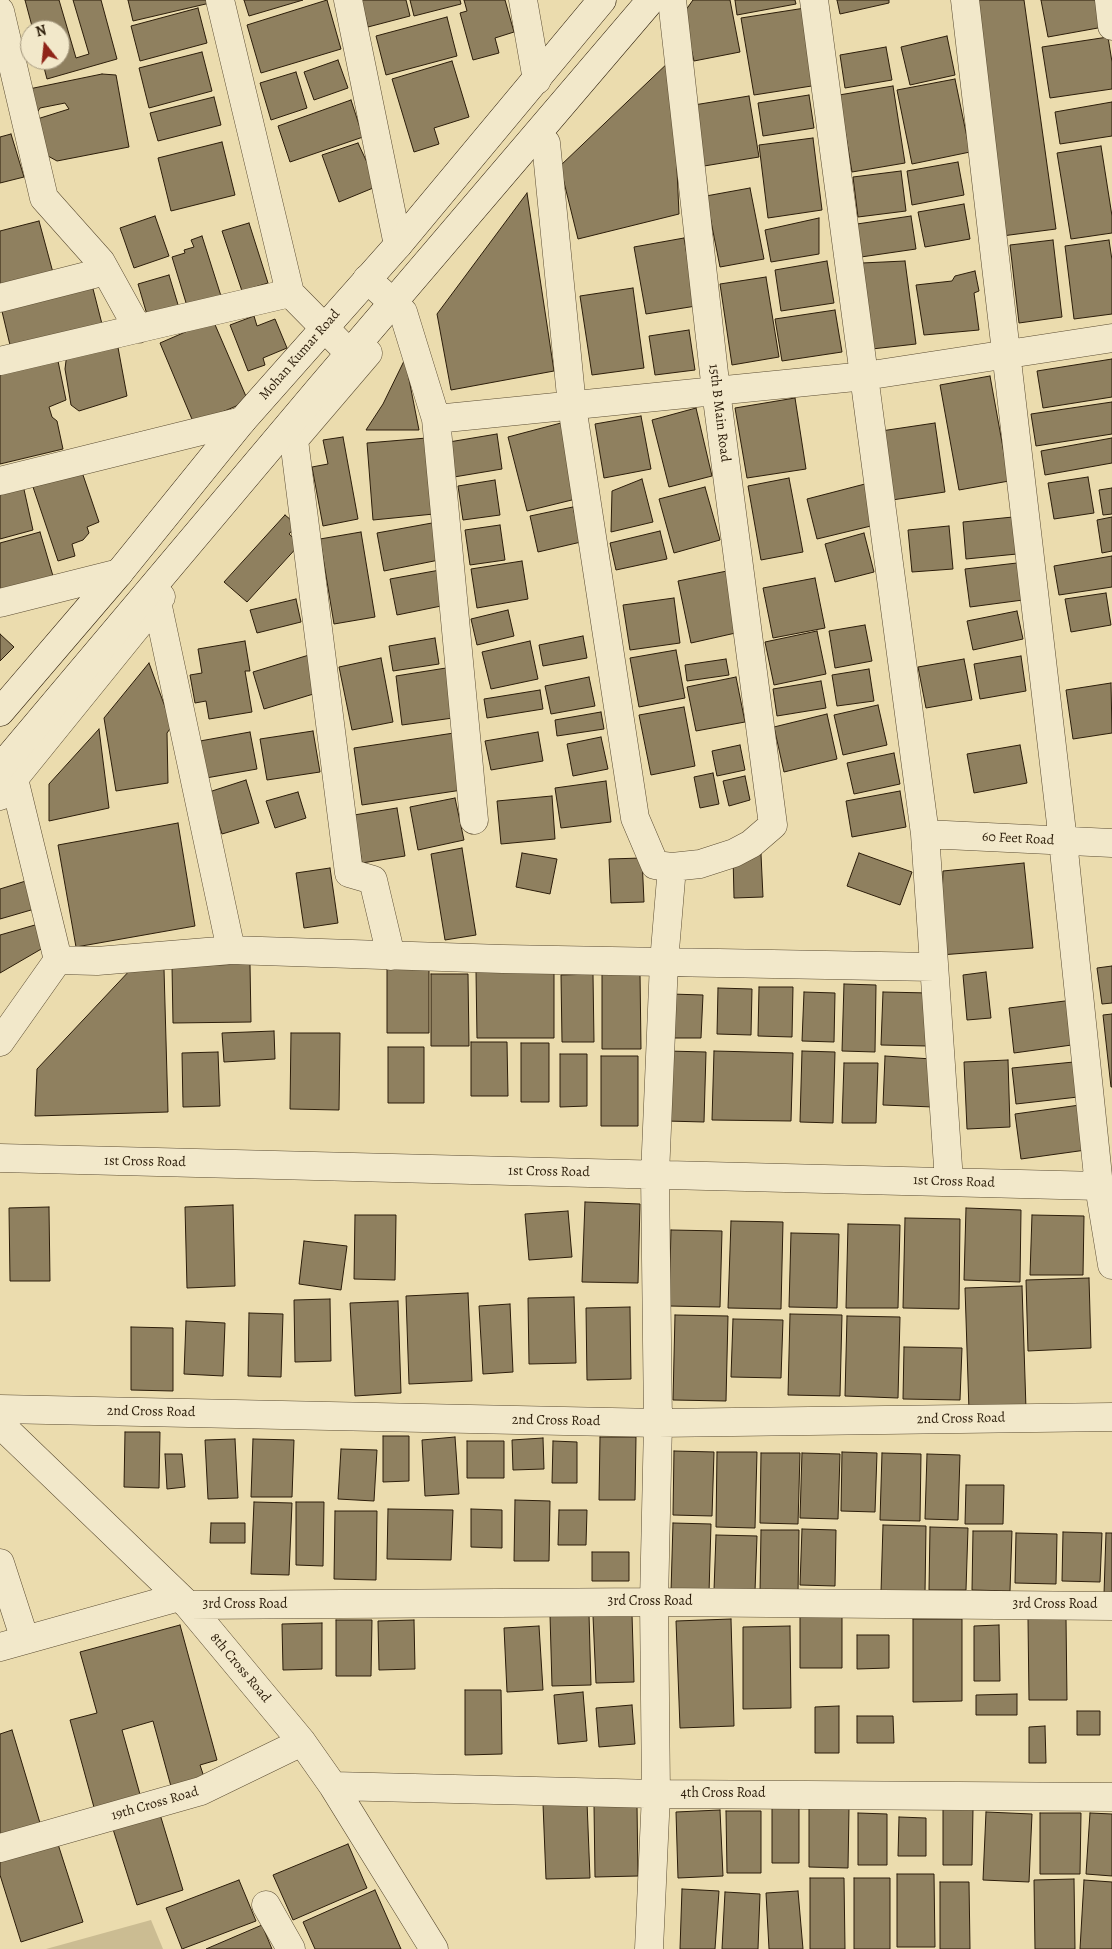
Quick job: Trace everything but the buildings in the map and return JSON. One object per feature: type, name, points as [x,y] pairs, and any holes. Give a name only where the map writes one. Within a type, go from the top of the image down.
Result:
[{"type":"street","points":[[220,0],[290,293],[354,359]]},
{"type":"street","points":[[348,0],[398,245]]},
{"type":"street","points":[[524,0],[537,80]]},
{"type":"street","name":"Mohan Kumar Road","points":[[0,712],[119,573],[242,421],[398,245],[602,0]]},
{"type":"street","points":[[5,781],[651,0]]},
{"type":"street","points":[[398,307],[546,144],[666,0]]},
{"type":"street","name":"15th B Main Road","points":[[672,0],[716,391],[774,825],[751,844],[734,853],[700,864],[672,867]]},
{"type":"street","points":[[814,0],[925,834],[949,1181]]},
{"type":"street","points":[[965,0],[1063,841],[1099,1186],[1112,1265]]},
{"type":"street","points":[[1109,0],[1112,26]]},
{"type":"street","points":[[0,11],[44,198],[101,262],[138,329]]},
{"type":"street","points":[[546,144],[572,406],[635,818],[656,866],[672,867],[664,962],[655,1175],[658,1423],[654,1602],[656,1794],[648,1949]]},
{"type":"street","points":[[0,298],[106,271]]},
{"type":"street","points":[[367,279],[398,307],[436,419],[474,820]]},
{"type":"street","points":[[0,361],[290,293]]},
{"type":"street","points":[[436,419],[864,376],[1112,338]]},
{"type":"street","points":[[5,781],[294,440],[354,359]]},
{"type":"street","points":[[0,481],[242,421]]},
{"type":"street","points":[[294,440],[349,873],[373,880],[391,956]]},
{"type":"street","points":[[0,603],[119,573]]},
{"type":"street","points":[[157,602],[231,950]]},
{"type":"street","points":[[5,781],[58,960]]},
{"type":"street","name":"60 Feet Road","points":[[925,834],[1112,843]]},
{"type":"street","points":[[58,960],[97,961],[231,950],[391,956],[934,967]]},
{"type":"street","points":[[0,1042],[58,960]]},
{"type":"street","name":"1st Cross Road","points":[[0,1158],[1099,1186]]},
{"type":"street","name":"2nd Cross Road","points":[[0,1409],[658,1423],[1112,1417]]},
{"type":"street","name":"8th Cross Road","points":[[0,1424],[184,1601],[302,1742],[333,1786],[434,1949]]},
{"type":"street","points":[[0,1563],[12,1644]]},
{"type":"street","name":"3rd Cross Road","points":[[12,1644],[184,1601],[654,1602],[1112,1606]]},
{"type":"street","name":"19th Cross Road","points":[[0,1848],[201,1791],[302,1742]]},
{"type":"street","name":"4th Cross Road","points":[[333,1786],[656,1794],[1112,1797]]},
{"type":"street","points":[[266,1905],[291,1949]]},
{"type":"shaded area","points":[[151,1920],[163,1949],[46,1949]]}]
